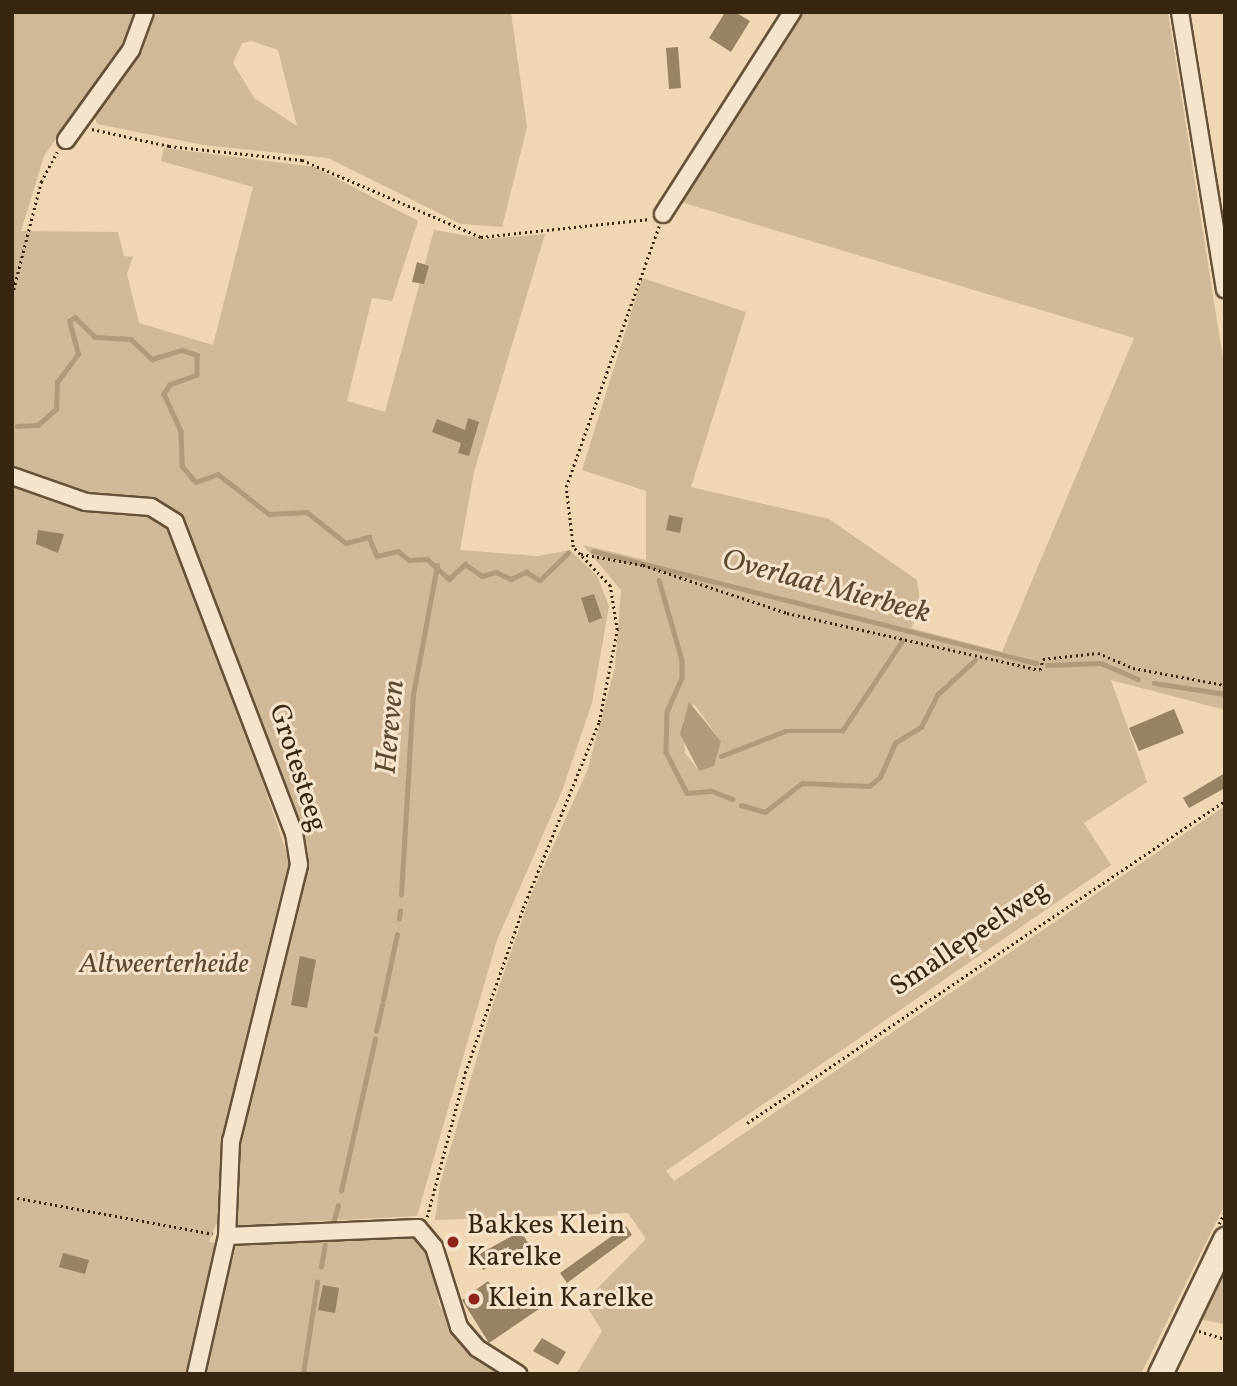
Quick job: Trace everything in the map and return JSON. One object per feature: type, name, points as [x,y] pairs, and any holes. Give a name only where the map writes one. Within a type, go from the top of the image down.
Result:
[{"type":"street","points":[[66,140],[131,50],[145,12]]},
{"type":"street","points":[[663,214],[792,12]]},
{"type":"street","points":[[1180,12],[1225,289]]},
{"type":"street","name":"Grotesteeg","points":[[12,476],[86,502],[151,507],[175,522],[294,833],[299,865],[287,923],[231,1141],[227,1236],[196,1374]]},
{"type":"street","points":[[227,1236],[422,1230],[434,1247],[459,1327],[477,1348],[518,1374]]},
{"type":"street","points":[[1160,1374],[1225,1239]]},
{"type":"path","points":[[78,125],[169,146],[302,160],[481,237],[663,214],[565,487],[573,547],[610,586],[617,630],[599,722],[523,908],[465,1073],[422,1230]]},
{"type":"path","points":[[12,295],[41,182],[66,140]]},
{"type":"path","points":[[581,554],[643,565],[787,613],[1040,670],[1043,659],[1098,653],[1133,667],[1225,685]]},
{"type":"path","name":"Smallepeelweg","points":[[747,1122],[1225,801]]},
{"type":"path","points":[[12,1197],[227,1236]]},
{"type":"path","points":[[1182,1327],[1225,1339]]},
{"type":"green space","name":"Altweerterheide","points":[[12,12],[136,12],[121,47],[44,156],[21,231],[118,232],[124,256],[133,257],[127,274],[139,323],[213,345],[253,187],[161,161],[164,148],[315,167],[418,221],[392,301],[372,298],[347,401],[385,412],[434,230],[486,239],[545,234],[474,472],[460,550],[538,556],[570,550],[597,576],[609,606],[592,703],[562,791],[497,940],[417,1216],[266,1224],[264,1231],[216,1224],[209,1242],[221,1244],[188,1374],[12,1374]],"holes":[[[195,582],[301,874],[298,890]]]},
{"type":"green space","points":[[148,12],[511,12],[527,127],[502,227],[461,224],[328,158],[203,145],[97,124],[94,113]],"holes":[[[252,41],[278,50],[297,126],[254,98],[233,63],[242,43]]]},
{"type":"green space","points":[[801,12],[1168,12],[1225,371],[1225,710],[1111,680],[1147,782],[1084,823],[1111,865],[666,1171],[674,1181],[1225,806],[1225,1204],[1141,1374],[576,1374],[602,1331],[584,1302],[646,1239],[628,1213],[435,1220],[440,1184],[490,1013],[530,897],[588,769],[615,667],[621,590],[583,545],[646,560],[646,491],[582,470],[642,278],[746,312],[691,487],[829,519],[917,580],[921,609],[911,628],[1002,652],[1134,338],[681,202]],"holes":[[[694,704],[721,741],[699,771],[685,753],[683,721]]]},
{"type":"green space","points":[[417,1232],[434,1268],[439,1305],[462,1340],[506,1374],[204,1374],[236,1245]]},
{"type":"green space","points":[[1225,1259],[1225,1324],[1198,1319]]},
{"type":"shaded area","points":[[689,702],[721,741],[714,766],[699,771],[680,734]]},
{"type":"building","points":[[735,12],[750,21],[731,52],[709,38],[724,14]]},
{"type":"building","points":[[678,47],[681,88],[669,89],[666,48]]},
{"type":"building","points":[[417,262],[429,266],[424,284],[412,282]]},
{"type":"building","points":[[468,418],[479,422],[469,456],[458,453],[461,443],[432,432],[437,419],[465,430]]},
{"type":"building","points":[[669,515],[683,518],[680,533],[666,530]]},
{"type":"building","points":[[38,530],[64,534],[58,553],[36,544]]},
{"type":"building","points":[[594,594],[602,618],[589,623],[581,598]]},
{"type":"building","points":[[1174,709],[1184,733],[1139,751],[1129,728]]},
{"type":"building","points":[[1225,773],[1225,788],[1189,808],[1183,798]]},
{"type":"building","points":[[300,956],[316,960],[307,1008],[291,1005]]},
{"type":"building","points":[[626,1226],[632,1235],[567,1283],[560,1273]]},
{"type":"building","points":[[521,1231],[529,1245],[483,1270],[476,1256]]},
{"type":"building","points":[[63,1253],[89,1260],[85,1274],[59,1267]]},
{"type":"building","points":[[488,1281],[505,1305],[526,1290],[539,1309],[489,1343],[462,1300]]},
{"type":"building","points":[[323,1285],[339,1288],[335,1313],[318,1310]]},
{"type":"building","points":[[542,1338],[566,1352],[558,1365],[533,1351]]},
{"type":"waterway","points":[[17,426],[38,425],[56,409],[57,382],[78,354],[69,321],[75,317],[95,337],[131,339],[152,359],[182,350],[197,355],[197,375],[170,385],[164,394],[181,431],[182,466],[196,482],[218,474],[269,514],[307,512],[346,543],[369,537],[377,556],[398,551],[409,560],[427,559],[449,579],[465,564],[482,576],[496,572],[511,579],[526,572],[540,580],[568,553]]},
{"type":"waterway","name":"Overlaat Mierbeek","points":[[593,551],[1036,663]]},
{"type":"waterway","name":"Hereven","points":[[401,895],[413,695],[437,565]]},
{"type":"waterway","points":[[659,580],[682,660],[682,678],[667,711],[666,752],[687,793],[712,791],[733,799]]},
{"type":"waterway","points":[[721,756],[785,731],[842,731],[902,641]]},
{"type":"waterway","points":[[741,805],[765,812],[802,783],[869,786],[880,777],[895,743],[921,727],[938,694],[975,660]]},
{"type":"waterway","points":[[1047,665],[1101,663],[1138,679]]},
{"type":"waterway","points":[[1154,683],[1225,694]]},
{"type":"waterway","name":"Hereven","points":[[399,919],[400,911]]},
{"type":"waterway","name":"Hereven","points":[[383,1000],[397,934]]},
{"type":"waterway","name":"Hereven","points":[[376,1031],[382,1005]]},
{"type":"waterway","name":"Hereven","points":[[341,1191],[375,1039]]},
{"type":"waterway","name":"Hereven","points":[[333,1223],[338,1206]]},
{"type":"waterway","name":"Hereven","points":[[321,1267],[325,1245]]},
{"type":"waterway","name":"Hereven","points":[[303,1374],[317,1282]]},
{"type":"place","name":"Bakkes Klein Karelke","points":[[453,1242]]},
{"type":"place","name":"Klein Karelke","points":[[474,1299]]}]
